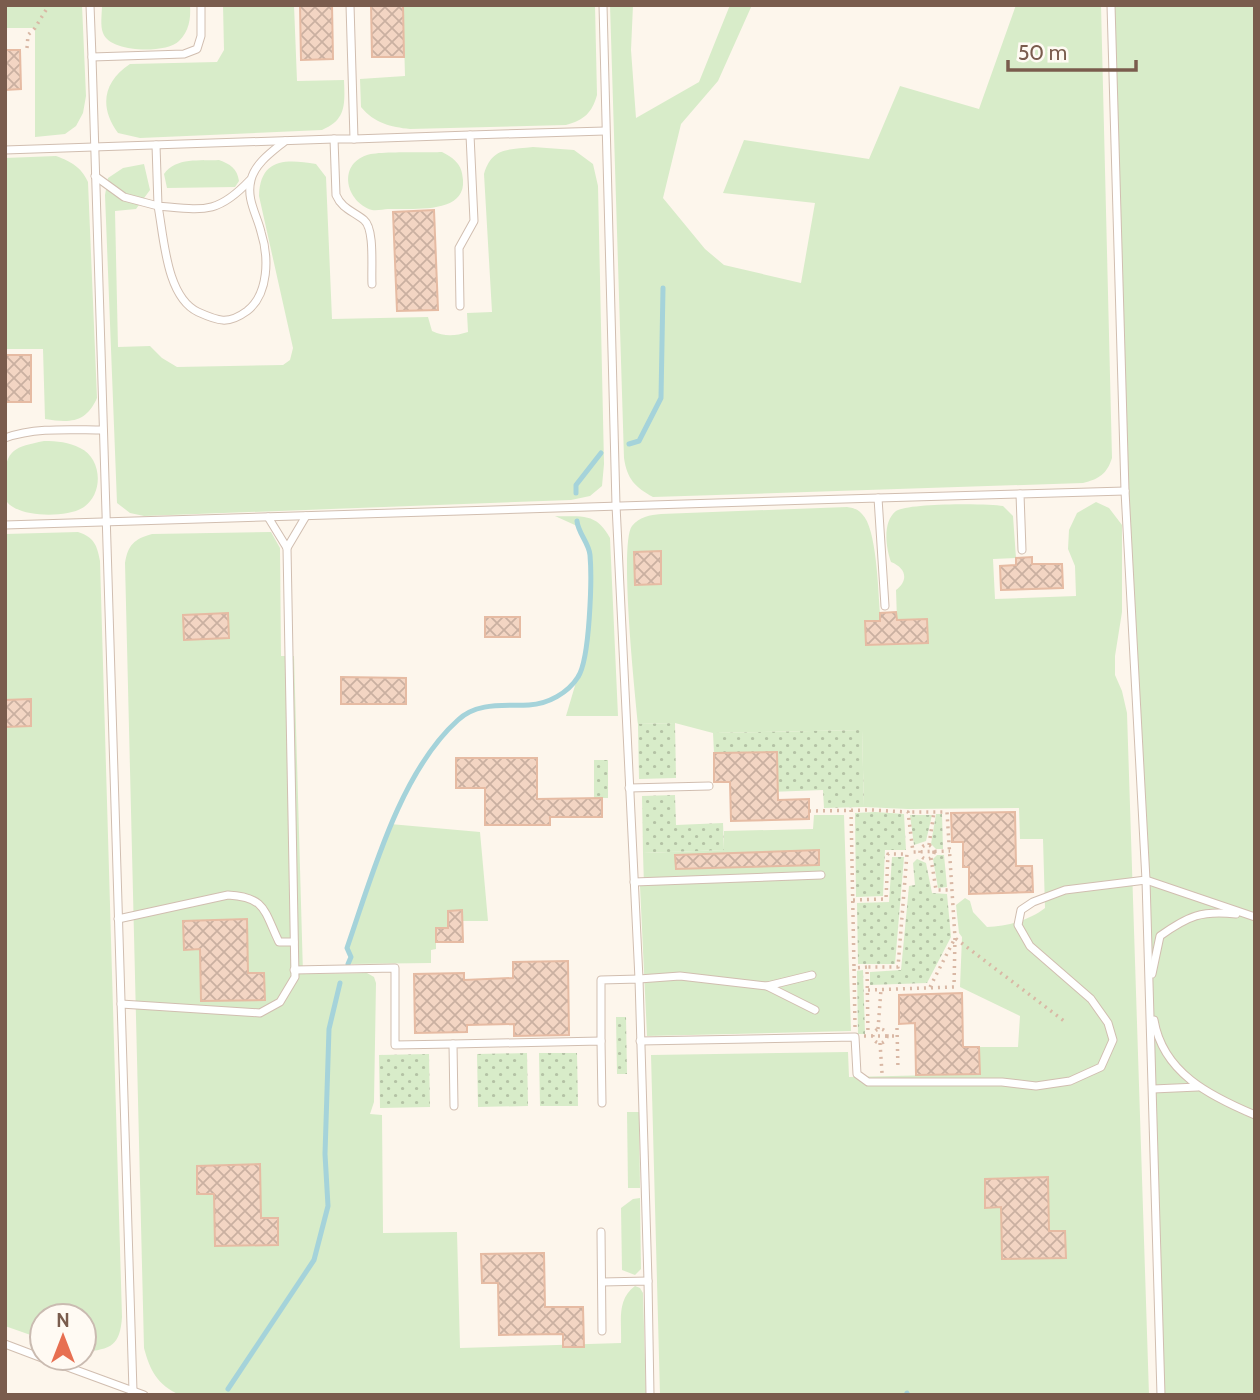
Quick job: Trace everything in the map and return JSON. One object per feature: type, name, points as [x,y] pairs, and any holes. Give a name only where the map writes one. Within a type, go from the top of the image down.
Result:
[{"type":"lane","points":[[90,5],[133,1391]]},
{"type":"lane","points":[[92,57],[184,54],[197,49],[201,36],[201,5]]},
{"type":"lane","points":[[350,5],[354,139]]},
{"type":"lane","points":[[603,5],[616,505],[639,979],[650,1395]]},
{"type":"lane","points":[[1111,5],[1125,491],[1146,880],[1161,1395]]},
{"type":"lane","points":[[5,150],[605,131]]},
{"type":"lane","points":[[460,306],[459,248],[474,221],[470,135]]},
{"type":"lane","points":[[334,139],[336,195],[340,202],[365,220],[371,228],[372,284]]},
{"type":"lane","points":[[95,176],[124,197],[159,206],[205,210],[234,198],[251,180],[262,160],[285,141]]},
{"type":"lane","points":[[156,145],[159,206],[172,282],[190,308],[216,320],[235,320],[255,305],[266,278],[262,234],[250,202],[251,180]]},
{"type":"lane","points":[[5,438],[18,433],[40,431],[103,430]]},
{"type":"lane","points":[[5,525],[1125,491]]},
{"type":"lane","points":[[1020,494],[1022,550]]},
{"type":"lane","points":[[878,498],[885,606]]},
{"type":"lane","points":[[287,548],[306,516]]},
{"type":"lane","points":[[121,1004],[260,1013],[280,1002],[295,977],[287,548],[268,517]]},
{"type":"lane","points":[[629,788],[709,786]]},
{"type":"lane","points":[[634,882],[821,875]]},
{"type":"lane","points":[[640,1041],[856,1037],[857,1074],[868,1082],[1002,1082],[1036,1086],[1070,1081],[1101,1067],[1113,1040],[1108,1023],[1091,999],[1030,946],[1018,925],[1021,910],[1033,902],[1065,890],[1146,880],[1251,916]]},
{"type":"lane","points":[[118,919],[228,895],[245,895],[261,904],[279,942],[294,942]]},
{"type":"lane","points":[[1251,916],[1211,911],[1183,919],[1160,936],[1150,997],[1155,1028],[1166,1055],[1198,1087],[1255,1115]]},
{"type":"lane","points":[[294,970],[394,968],[395,1045],[601,1041]]},
{"type":"lane","points":[[767,986],[812,975]]},
{"type":"lane","points":[[602,1103],[601,980],[680,976],[767,986],[815,1010]]},
{"type":"lane","points":[[453,1044],[454,1106]]},
{"type":"lane","points":[[1153,1089],[1198,1087]]},
{"type":"lane","points":[[601,1233],[602,1331]]},
{"type":"lane","points":[[601,1282],[648,1281]]},
{"type":"lane","points":[[5,1344],[28,1352]]},
{"type":"lane","points":[[81,1372],[144,1395]]},
{"type":"path","points":[[27,48],[28,35],[49,5]]},
{"type":"path","points":[[851,810],[856,1037],[897,1036]]},
{"type":"path","points":[[809,811],[947,812],[956,938],[954,987],[868,990]]},
{"type":"path","points":[[908,812],[913,852],[950,851]]},
{"type":"path","points":[[934,812],[929,845],[934,852]]},
{"type":"path","points":[[929,845],[922,846],[920,852],[923,858],[931,858]]},
{"type":"path","points":[[934,852],[931,858],[936,890],[952,890]]},
{"type":"path","points":[[853,900],[886,899],[888,854],[907,854],[898,967],[854,968]]},
{"type":"path","points":[[930,987],[956,938]]},
{"type":"path","points":[[956,938],[1064,1021]]},
{"type":"path","points":[[867,967],[870,1036],[868,1048]]},
{"type":"path","points":[[870,1036],[878,1029],[881,989]]},
{"type":"path","points":[[897,1028],[898,1070]]},
{"type":"path","points":[[878,1029],[883,1030],[887,1036]]},
{"type":"path","points":[[870,1036],[880,1043],[886,1040],[887,1036]]},
{"type":"path","points":[[880,1043],[882,1082]]},
{"type":"green space","points":[[5,5],[82,5],[86,96],[83,113],[76,126],[65,134],[35,137],[35,28],[5,28]]},
{"type":"green space","points":[[102,5],[190,5],[190,20],[182,37],[172,45],[151,49],[127,48],[108,40],[103,33]]},
{"type":"green space","points":[[223,5],[294,5],[297,81],[344,80],[344,104],[336,121],[322,130],[140,138],[118,133],[106,104],[109,87],[114,79],[130,64],[217,62],[224,50]]},
{"type":"green space","points":[[403,5],[595,5],[597,95],[593,107],[578,121],[566,125],[410,129],[377,120],[361,107],[360,79],[405,76]]},
{"type":"green space","points":[[610,5],[633,5],[631,50],[636,118],[699,82],[730,5],[752,5],[718,81],[681,124],[663,198],[705,249],[724,265],[801,283],[815,203],[723,193],[744,140],[869,159],[900,86],[979,109],[1016,5],[1101,5],[1112,458],[1105,472],[1098,478],[1083,483],[653,497],[641,490],[627,472],[624,458]]},
{"type":"green space","points":[[1111,5],[1255,5],[1255,1395],[1161,1395],[1153,1089],[1125,491]]},
{"type":"green space","points":[[533,147],[574,150],[593,164],[598,186],[604,464],[602,486],[590,496],[571,500],[144,516],[130,513],[117,503],[105,195],[108,178],[123,168],[144,164],[150,190],[136,209],[115,211],[118,347],[150,346],[162,358],[177,367],[283,365],[290,360],[293,348],[259,196],[264,174],[270,168],[285,162],[316,164],[326,177],[332,319],[428,317],[432,331],[454,335],[468,332],[467,313],[492,312],[484,174],[487,165],[496,154]]},
{"type":"green space","points":[[442,152],[457,163],[463,180],[462,191],[456,199],[447,204],[423,209],[372,210],[363,206],[351,192],[351,167],[367,155]]},
{"type":"green space","points":[[56,156],[75,166],[88,182],[97,398],[88,412],[70,421],[45,419],[43,349],[5,349],[5,158]]},
{"type":"green space","points":[[219,160],[230,165],[237,173],[239,181],[235,187],[167,188],[164,174],[175,165],[189,161]]},
{"type":"green space","points":[[44,441],[76,446],[93,459],[98,476],[95,493],[84,507],[77,511],[33,514],[7,502],[5,470],[10,456],[19,448]]},
{"type":"green space","points":[[1096,502],[1109,508],[1122,525],[1122,612],[1115,675],[1127,713],[1149,1395],[660,1395],[651,1055],[848,1052],[849,1077],[980,1074],[979,1047],[1018,1047],[1020,1016],[960,987],[962,937],[959,933],[956,905],[965,898],[970,901],[973,912],[987,927],[1018,922],[1045,908],[1043,839],[1020,839],[1019,808],[864,807],[862,730],[713,733],[675,723],[638,724],[627,588],[628,538],[632,526],[645,517],[661,514],[847,507],[855,509],[867,521],[871,532],[877,576],[880,621],[865,621],[866,645],[927,643],[927,619],[897,620],[896,590],[903,582],[904,575],[900,568],[891,562],[886,535],[889,522],[896,511],[931,505],[1003,506],[1013,516],[1016,558],[993,559],[995,599],[1076,596],[1075,566],[1068,549],[1069,530],[1077,513]]},
{"type":"green space","points":[[555,516],[594,520],[610,538],[618,716],[566,716],[587,645],[590,552],[577,526]]},
{"type":"green space","points":[[78,532],[94,542],[100,561],[122,1317],[116,1340],[98,1350],[98,1302],[28,1302],[28,1334],[5,1326],[5,534]]},
{"type":"green space","points":[[271,532],[280,548],[281,656],[294,656],[303,974],[367,973],[374,977],[376,983],[374,1102],[370,1114],[382,1115],[383,1233],[457,1232],[460,1348],[621,1343],[622,1305],[635,1286],[640,1288],[643,1293],[646,1395],[180,1395],[160,1382],[149,1363],[144,1348],[125,563],[133,544],[152,534]]},
{"type":"green space","points":[[675,723],[676,778],[639,779],[638,724]]},
{"type":"green space","points":[[862,730],[864,807],[824,808],[823,790],[769,792],[778,781],[777,752],[714,753],[713,733]]},
{"type":"green space","points":[[594,760],[608,760],[608,798],[594,798]]},
{"type":"green space","points":[[675,795],[676,825],[723,823],[724,850],[643,853],[642,796]]},
{"type":"green space","points":[[855,813],[904,814],[906,850],[885,850],[883,896],[856,897]]},
{"type":"green space","points":[[936,814],[942,814],[943,849],[936,849],[931,844]]},
{"type":"green space","points":[[814,815],[844,815],[851,1031],[647,1036],[640,886],[644,886],[643,853],[724,850],[724,831],[813,829]]},
{"type":"green space","points":[[910,815],[932,815],[926,841],[914,845]]},
{"type":"green space","points":[[390,824],[480,832],[488,921],[462,921],[462,910],[448,911],[448,928],[436,928],[436,949],[431,950],[431,963],[348,964],[351,957],[347,948]]},
{"type":"green space","points":[[937,855],[944,855],[947,887],[938,888],[933,859]]},
{"type":"green space","points":[[892,857],[904,857],[895,964],[858,964],[857,903],[889,902]]},
{"type":"green space","points":[[917,859],[926,863],[932,893],[947,894],[951,937],[927,983],[870,985],[870,972],[901,970],[909,886],[915,885],[913,863]]},
{"type":"green space","points":[[863,970],[865,1034],[858,1034],[857,971]]},
{"type":"green space","points":[[616,1017],[626,1017],[627,1074],[617,1074]]},
{"type":"green space","points":[[527,1053],[528,1106],[478,1107],[477,1054]]},
{"type":"green space","points":[[539,1053],[577,1053],[578,1106],[540,1106]]},
{"type":"green space","points":[[429,1054],[430,1107],[380,1108],[379,1055]]},
{"type":"green space","points":[[627,1112],[639,1112],[640,1188],[628,1188]]},
{"type":"green space","points":[[640,1198],[641,1269],[635,1275],[622,1270],[621,1208],[633,1199]]},
{"type":"building","points":[[300,5],[332,5],[333,59],[301,60]]},
{"type":"building","points":[[371,5],[403,5],[404,57],[372,57]]},
{"type":"building","points":[[5,50],[20,50],[21,89],[5,90]]},
{"type":"building","points":[[434,210],[438,310],[397,311],[393,212]]},
{"type":"building","points":[[5,355],[31,355],[31,402],[5,402]]},
{"type":"building","points":[[661,551],[661,584],[635,585],[634,552]]},
{"type":"building","points":[[1032,557],[1032,564],[1062,564],[1063,588],[1001,590],[1000,566],[1016,565],[1016,558]]},
{"type":"building","points":[[896,612],[897,620],[927,619],[928,643],[866,645],[865,621],[880,621],[880,613]]},
{"type":"building","points":[[228,613],[229,638],[184,640],[183,615]]},
{"type":"building","points":[[485,617],[520,617],[520,637],[485,637]]},
{"type":"building","points":[[341,677],[406,678],[406,704],[341,704]]},
{"type":"building","points":[[31,699],[31,726],[5,727],[5,700]]},
{"type":"building","points":[[777,752],[778,800],[809,799],[809,819],[731,821],[730,782],[714,782],[714,753]]},
{"type":"building","points":[[456,758],[537,758],[537,799],[602,798],[602,817],[550,817],[550,825],[485,825],[485,788],[456,788]]},
{"type":"building","points":[[1015,812],[1016,866],[1032,866],[1033,892],[969,894],[969,867],[963,867],[963,842],[952,842],[951,813]]},
{"type":"building","points":[[819,850],[819,865],[676,869],[675,855]]},
{"type":"building","points":[[462,910],[463,942],[436,942],[436,928],[448,928],[448,911]]},
{"type":"building","points":[[247,919],[248,973],[264,973],[265,1000],[201,1001],[200,949],[184,950],[183,921]]},
{"type":"building","points":[[568,961],[569,1035],[514,1036],[514,1024],[467,1025],[467,1032],[415,1033],[414,974],[464,973],[464,980],[513,978],[513,962]]},
{"type":"building","points":[[962,993],[963,1047],[979,1047],[980,1074],[916,1075],[915,1023],[899,1024],[899,995]]},
{"type":"building","points":[[260,1164],[261,1218],[278,1218],[278,1245],[215,1246],[214,1194],[197,1194],[197,1166]]},
{"type":"building","points":[[1048,1177],[1049,1231],[1065,1231],[1066,1258],[1002,1259],[1001,1207],[985,1208],[985,1179]]},
{"type":"building","points":[[544,1253],[545,1307],[583,1307],[584,1347],[563,1347],[563,1334],[499,1335],[498,1283],[482,1283],[481,1254]]},
{"type":"waterway","points":[[629,444],[639,441],[661,398],[663,288]]},
{"type":"waterway","points":[[576,493],[576,485],[601,453]]},
{"type":"waterway","points":[[348,964],[351,957],[347,948],[390,827],[420,767],[438,742],[465,714],[491,706],[543,702],[563,693],[578,677],[588,637],[591,566],[589,551],[577,521]]},
{"type":"waterway","points":[[228,1389],[314,1260],[328,1206],[325,1154],[329,1029],[340,983]]}]
